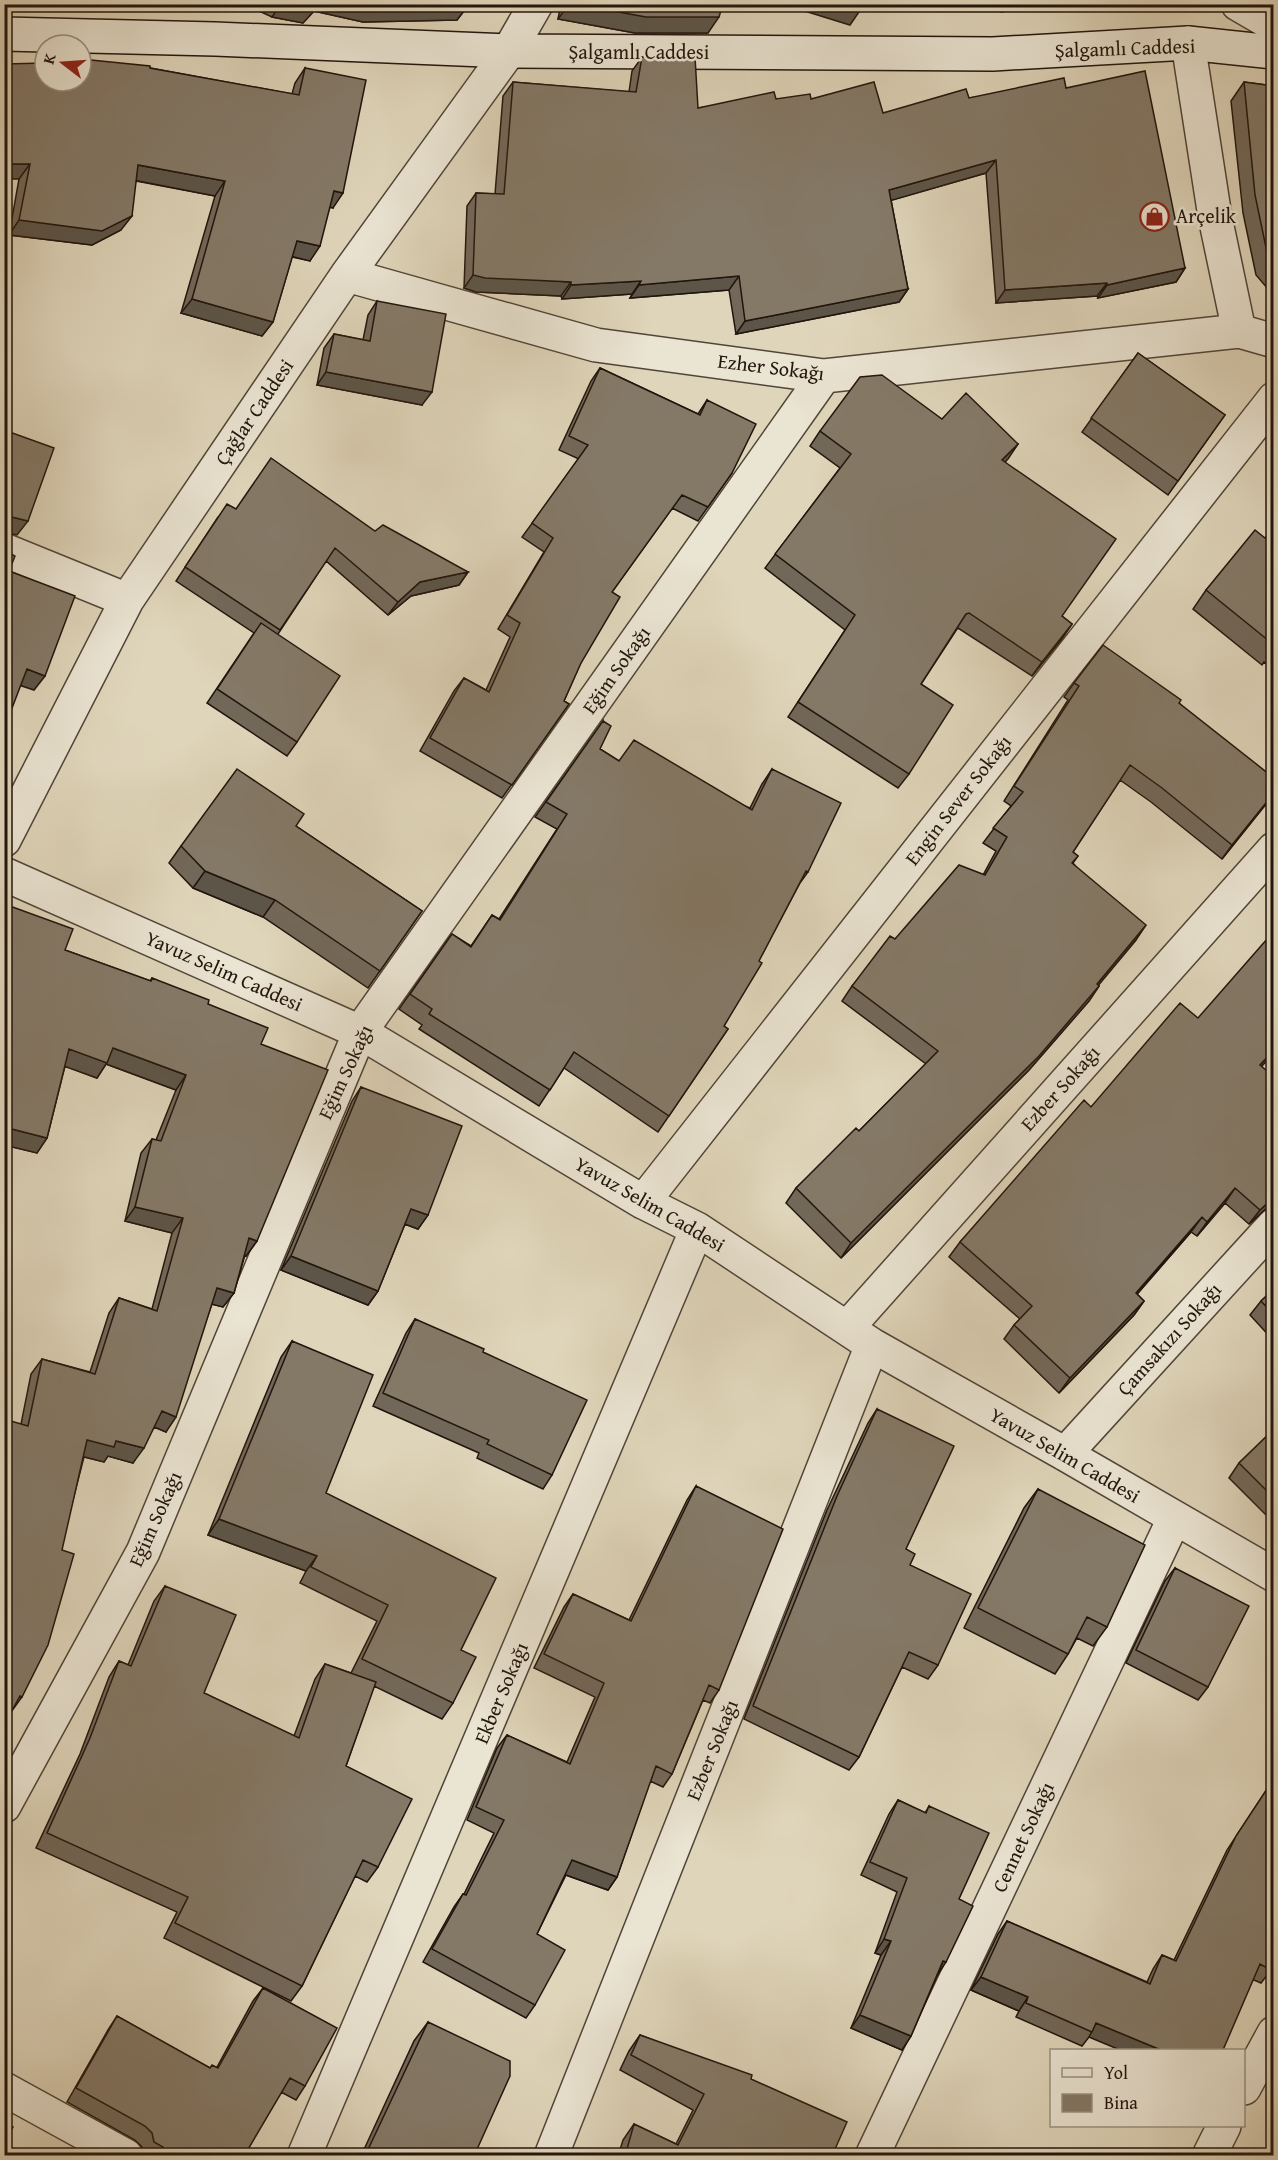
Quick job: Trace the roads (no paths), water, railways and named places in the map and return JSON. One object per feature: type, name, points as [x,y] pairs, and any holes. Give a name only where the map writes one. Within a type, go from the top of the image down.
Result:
[{"type":"street","name":"Çağlar Caddesi","points":[[4,840],[128,600],[347,275],[509,51],[536,4]]},
{"type":"street","points":[[1238,4],[1274,26]]},
{"type":"street","name":"Şalgamlı Caddesi","points":[[4,34],[215,39],[509,51],[993,54],[1188,43],[1274,52]]},
{"type":"street","points":[[1188,43],[1215,217],[1239,332],[1274,341]]},
{"type":"street","name":"Ezher Sokağı","points":[[347,275],[596,345],[824,376],[1239,332]]},
{"type":"street","name":"Eğim Sokağı","points":[[4,1806],[143,1552],[360,1032],[824,376]]},
{"type":"street","name":"Engin Sever Sokağı","points":[[643,1202],[1274,399]]},
{"type":"street","points":[[4,550],[128,600]]},
{"type":"street","name":"Ezber Sokağı","points":[[551,2156],[860,1336],[1274,849]]},
{"type":"street","name":"Yavuz Selim Caddesi","points":[[4,874],[360,1032],[643,1202],[697,1229],[860,1336],[1274,1575]]},
{"type":"street","name":"Çamsakızı Sokağı","points":[[1065,1454],[1274,1225]]},
{"type":"street","name":"Ekber Sokağı","points":[[304,2156],[697,1229]]},
{"type":"street","name":"Cennet Sokağı","points":[[872,2156],[1174,1519]]},
{"type":"street","points":[[1245,2086],[1270,2047]]},
{"type":"street","points":[[4,2089],[126,2156]]},
{"type":"street","points":[[1209,2156],[1224,2127]]},
{"type":"place","name":"Arçelik","points":[[1155,216]]}]
